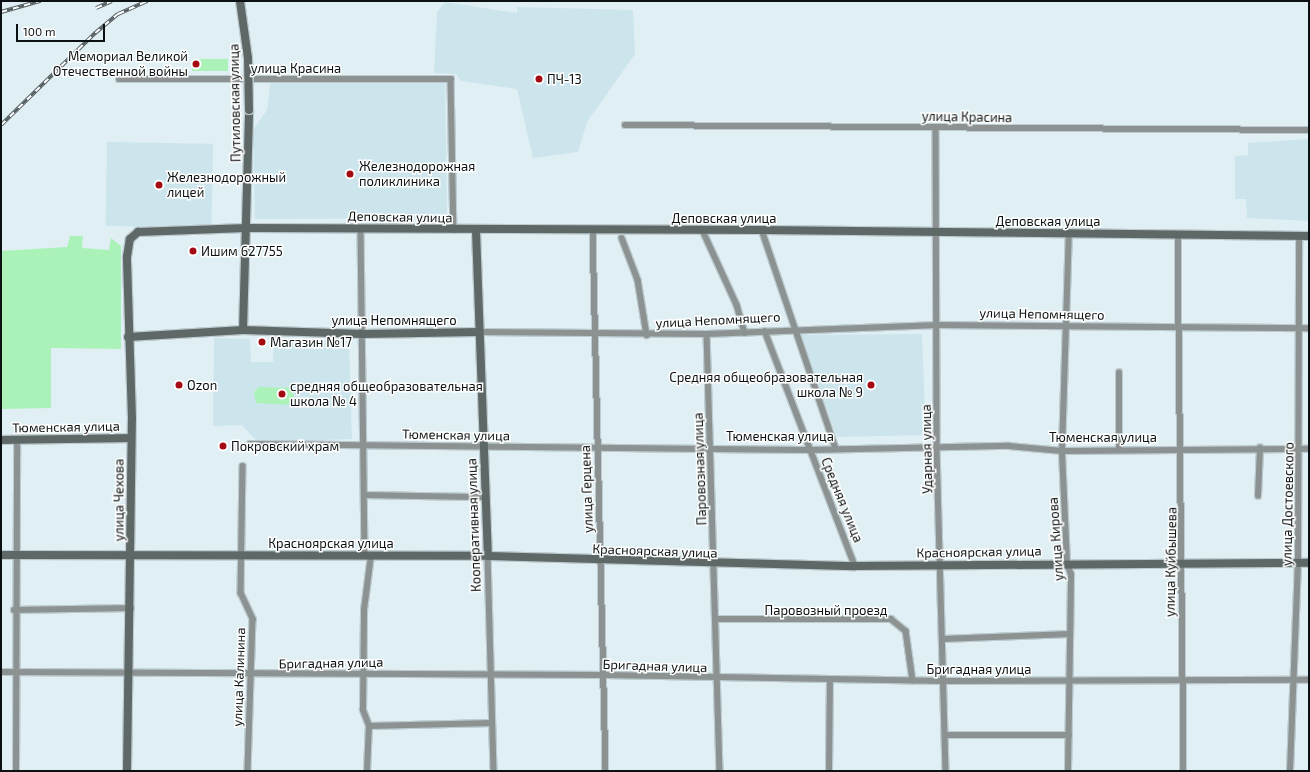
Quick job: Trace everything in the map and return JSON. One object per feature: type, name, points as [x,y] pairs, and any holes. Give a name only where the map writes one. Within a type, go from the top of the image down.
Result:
[{"type":"main road","name":"Путиловская улица","points":[[240,1],[248,58],[249,110],[246,228]]},
{"type":"main road","name":"Деповская улица","points":[[138,232],[246,228],[476,231],[762,230],[1309,236]]},
{"type":"main road","points":[[244,330],[246,228]]},
{"type":"main road","name":"Кооперативная улица","points":[[476,231],[482,448],[488,556]]},
{"type":"main road","name":"улица Чехова","points":[[127,771],[131,674],[131,438],[127,257],[130,239],[138,232]]},
{"type":"main road","name":"улица Непомнящего","points":[[128,337],[244,330],[363,334],[479,332]]},
{"type":"main road","name":"Тюменская улица","points":[[1,440],[17,441],[131,438]]},
{"type":"main road","name":"Красноярская улица","points":[[1,555],[488,556],[714,565],[855,566],[1067,563],[1309,563]]},
{"type":"street","name":"улица Красина","points":[[118,79],[450,79],[454,230]]},
{"type":"street","name":"улица Красина","points":[[625,125],[1309,130]]},
{"type":"street","name":"Ударная улица","points":[[936,127],[938,325],[937,449],[946,771]]},
{"type":"street","points":[[361,229],[368,555],[364,610],[363,710],[369,726],[367,771]]},
{"type":"street","name":"улица Герцена","points":[[593,230],[597,448],[605,675],[606,771]]},
{"type":"street","points":[[762,230],[836,449]]},
{"type":"street","points":[[703,231],[737,305],[745,332]]},
{"type":"street","name":"улица Кирова","points":[[1068,771],[1071,575],[1067,563],[1062,451],[1069,233]]},
{"type":"street","name":"улица Куйбышева","points":[[1178,234],[1185,563],[1180,613],[1184,771]]},
{"type":"street","name":"улица Достоевского","points":[[1290,771],[1298,562],[1301,327],[1300,236]]},
{"type":"street","points":[[622,238],[638,280],[647,335]]},
{"type":"street","name":"улица Непомнящего","points":[[479,332],[647,335],[707,334],[794,328],[938,325],[1309,328]]},
{"type":"street","name":"Средняя улица","points":[[765,331],[855,566]]},
{"type":"street","name":"Паровозная улица","points":[[707,334],[720,771]]},
{"type":"street","points":[[1119,373],[1119,450]]},
{"type":"street","points":[[16,771],[16,672],[14,610],[17,441]]},
{"type":"street","name":"Тюменская улица","points":[[250,444],[482,448],[711,448],[810,450],[937,449],[1009,446],[1062,451],[1260,448],[1309,449]]},
{"type":"street","points":[[1258,496],[1260,448]]},
{"type":"street","name":"улица Калинина","points":[[243,466],[243,555],[241,592],[253,619],[248,771]]},
{"type":"street","points":[[366,495],[485,497]]},
{"type":"street","name":"Кооперативная улица","points":[[488,556],[494,771]]},
{"type":"street","points":[[14,610],[131,608]]},
{"type":"street","name":"Паровозный проезд","points":[[716,619],[890,619],[906,632],[913,681]]},
{"type":"street","points":[[943,638],[1069,634]]},
{"type":"street","name":"Бригадная улица","points":[[1,672],[252,675],[364,673],[605,675],[913,681],[1309,680]]},
{"type":"street","points":[[829,771],[830,680]]},
{"type":"street","points":[[369,726],[492,723]]},
{"type":"street","points":[[946,735],[1069,735]]},
{"type":"shaded area","name":"ПЧ-13","points":[[445,2],[517,13],[517,7],[633,10],[635,54],[587,122],[578,152],[533,158],[517,89],[461,81],[456,74],[434,73],[437,12]]},
{"type":"shaded area","name":"Железнодорожная поликлиника","points":[[271,79],[445,79],[447,218],[255,219],[253,130],[267,110]]},
{"type":"shaded area","points":[[1309,139],[1309,221],[1247,218],[1246,199],[1235,199],[1235,156],[1248,155],[1248,143]]},
{"type":"shaded area","name":"Железнодорожный лицей","points":[[107,142],[213,144],[212,228],[106,226]]},
{"type":"shaded area","name":"Средняя общеобразовательная школа № 9","points":[[922,334],[926,435],[837,437],[801,335]]},
{"type":"shaded area","name":"средняя общеобразовательная школа № 4","points":[[214,338],[250,339],[251,362],[273,362],[274,340],[349,341],[352,439],[258,442],[242,425],[213,426]]},
{"type":"green space","points":[[192,59],[228,59],[228,71],[192,71]]},
{"type":"green space","points":[[70,236],[83,236],[82,248],[109,250],[111,238],[121,246],[121,349],[51,348],[51,408],[1,409],[1,251],[67,247]]},
{"type":"green space","points":[[259,387],[292,388],[295,402],[291,405],[256,403],[254,392]]},
{"type":"railway","points":[[1,12],[40,1]]},
{"type":"railway","points":[[96,8],[112,1]]},
{"type":"railway","points":[[1,125],[95,33],[118,14],[147,1]]},
{"type":"place","name":"Мемориал Великой Отечественной войны","points":[[196,64]]},
{"type":"place","name":"ПЧ-13","points":[[539,79]]},
{"type":"place","name":"Железнодорожная поликлиника","points":[[350,174]]},
{"type":"place","name":"Железнодорожный лицей","points":[[159,185]]},
{"type":"place","name":"Ишим 627755","points":[[193,251]]},
{"type":"place","name":"Магазин №17","points":[[262,342]]},
{"type":"place","name":"Ozon","points":[[179,385]]},
{"type":"place","name":"Средняя общеобразовательная школа № 9","points":[[871,385]]},
{"type":"place","name":"средняя общеобразовательная школа № 4","points":[[282,394]]},
{"type":"place","name":"Покровский храм","points":[[223,446]]}]
